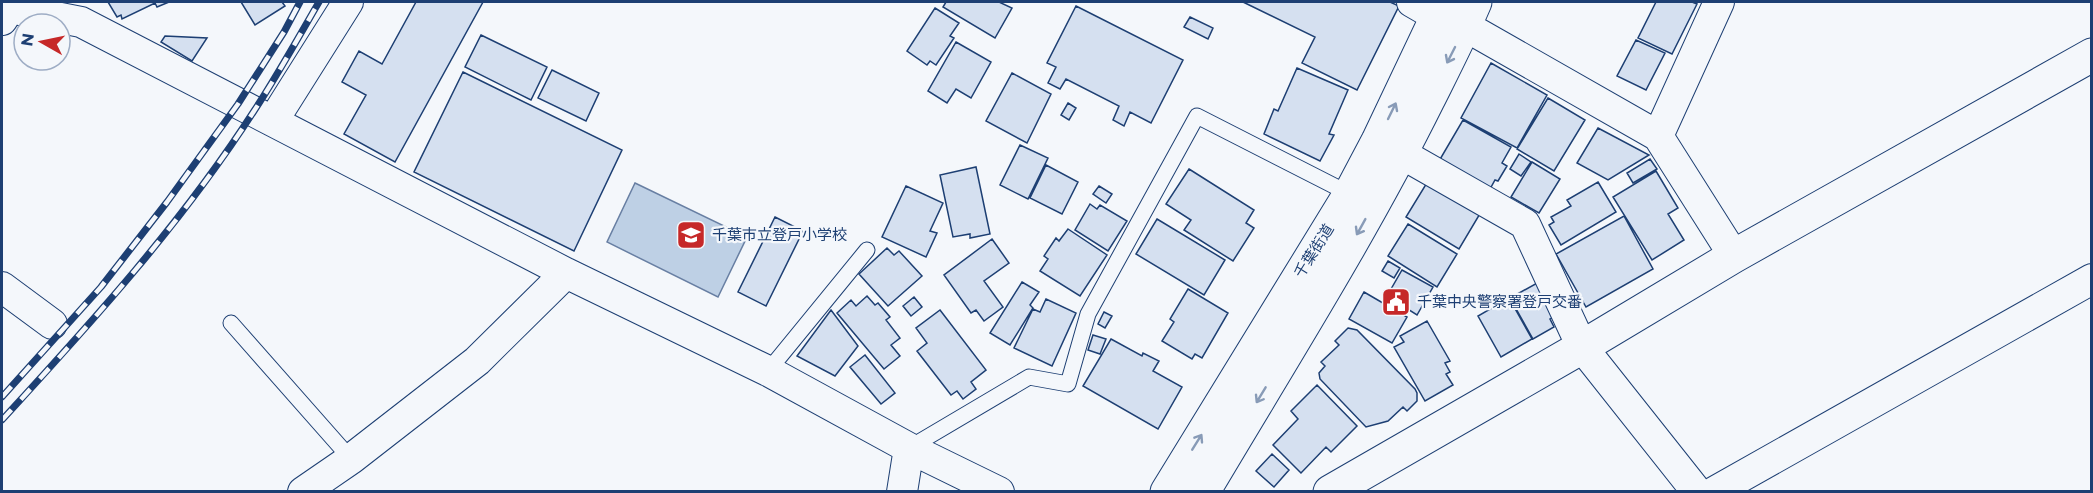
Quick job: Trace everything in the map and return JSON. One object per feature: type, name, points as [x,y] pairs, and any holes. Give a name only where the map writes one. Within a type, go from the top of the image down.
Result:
[{"type":"main road","name":"千葉街道","points":[[1203,492],[1328,286],[1390,148],[1447,10]]},
{"type":"main road","points":[[1330,492],[1582,347],[1734,256],[2091,55]]},
{"type":"main road","name":"千葉街道","points":[[1167,492],[1350,194],[1390,148]]},
{"type":"street","points":[[273,121],[348,2]]},
{"type":"street","points":[[1658,136],[1719,2]]},
{"type":"street","points":[[9,8],[81,22],[566,273],[768,371],[909,448],[999,492]]},
{"type":"street","points":[[1447,10],[1658,136],[1734,256]]},
{"type":"street","points":[[1390,148],[1525,224],[1582,347],[1697,492]]},
{"type":"street","points":[[303,492],[351,459],[477,361],[566,273]]},
{"type":"street","points":[[1714,492],[2091,279]]},
{"type":"street","points":[[2,287],[52,324]]},
{"type":"street","points":[[902,492],[909,448]]},
{"type":"lane","points":[[909,448],[1029,377],[1068,384],[1088,314],[1197,116],[1350,194]]},
{"type":"lane","points":[[768,371],[867,250]]},
{"type":"lane","points":[[231,323],[351,459]]},
{"type":"water","points":[[635,183],[747,237],[718,297],[607,242]]},
{"type":"building","points":[[108,2],[169,2],[157,7],[155,3],[122,19],[121,15],[117,17]]},
{"type":"building","points":[[241,2],[282,2],[285,6],[255,25]]},
{"type":"building","points":[[416,2],[483,2],[395,162],[344,134],[366,95],[342,82],[359,51],[382,64]]},
{"type":"building","points":[[946,2],[999,2],[1012,8],[995,38],[943,7]]},
{"type":"building","points":[[1243,2],[1390,2],[1399,6],[1357,90],[1302,63],[1315,37]]},
{"type":"building","points":[[1656,2],[1697,4],[1672,54],[1638,38]]},
{"type":"building","points":[[1076,6],[1183,60],[1151,123],[1130,112],[1124,126],[1113,120],[1119,106],[1066,79],[1060,89],[1048,83],[1056,67],[1047,63]]},
{"type":"building","points":[[935,8],[959,23],[950,36],[954,38],[936,65],[930,61],[927,65],[907,51]]},
{"type":"building","points":[[1190,17],[1213,28],[1208,39],[1184,27]]},
{"type":"building","points":[[481,35],[547,67],[531,100],[465,67]]},
{"type":"building","points":[[165,36],[207,38],[192,61],[161,42]]},
{"type":"building","points":[[1636,40],[1665,53],[1646,90],[1617,76]]},
{"type":"building","points":[[956,42],[991,62],[971,98],[956,89],[947,103],[928,91]]},
{"type":"building","points":[[1491,63],[1547,95],[1517,148],[1461,118]]},
{"type":"building","points":[[1297,68],[1348,90],[1329,134],[1334,135],[1320,161],[1264,134],[1274,109],[1278,111]]},
{"type":"building","points":[[552,70],[599,93],[586,121],[538,98]]},
{"type":"building","points":[[463,72],[622,150],[574,251],[414,172]]},
{"type":"building","points":[[1012,73],[1051,94],[1027,143],[986,121]]},
{"type":"building","points":[[1548,98],[1585,120],[1554,171],[1517,149]]},
{"type":"building","points":[[1068,103],[1076,108],[1069,120],[1061,115]]},
{"type":"building","points":[[1463,120],[1511,147],[1502,163],[1507,166],[1490,189],[1439,161]]},
{"type":"building","points":[[1598,128],[1649,155],[1608,180],[1577,163]]},
{"type":"building","points":[[1020,145],[1048,158],[1028,199],[1000,185]]},
{"type":"building","points":[[1519,154],[1531,162],[1521,176],[1510,169]]},
{"type":"building","points":[[1650,159],[1657,169],[1633,183],[1627,173]]},
{"type":"building","points":[[1532,162],[1560,179],[1539,213],[1511,197]]},
{"type":"building","points":[[1046,165],[1078,182],[1062,214],[1030,198]]},
{"type":"building","points":[[976,167],[990,234],[970,238],[970,234],[953,237],[940,175]]},
{"type":"building","points":[[1189,169],[1254,210],[1246,223],[1254,228],[1233,261],[1184,230],[1191,220],[1166,204]]},
{"type":"building","points":[[1656,171],[1678,208],[1668,214],[1684,240],[1652,260],[1613,197]]},
{"type":"building","points":[[1428,181],[1481,212],[1459,249],[1406,217]]},
{"type":"building","points":[[1598,182],[1616,212],[1561,245],[1549,225],[1554,222],[1551,217],[1571,206],[1567,200]]},
{"type":"building","points":[[906,186],[943,203],[930,231],[937,233],[926,257],[882,237]]},
{"type":"building","points":[[1099,186],[1112,194],[1106,203],[1093,194]]},
{"type":"building","points":[[1090,204],[1097,209],[1100,205],[1127,221],[1108,251],[1075,230]]},
{"type":"building","points":[[1624,216],[1653,269],[1586,307],[1556,254]]},
{"type":"building","points":[[775,217],[803,231],[766,306],[738,292]]},
{"type":"building","points":[[1157,219],[1225,260],[1204,295],[1136,254]]},
{"type":"building","points":[[1408,224],[1457,254],[1437,287],[1388,256]]},
{"type":"building","points":[[1068,229],[1107,255],[1080,296],[1040,271],[1048,259],[1044,256],[1056,238],[1059,241]]},
{"type":"building","points":[[992,239],[1009,263],[984,281],[1003,307],[984,321],[976,310],[971,313],[944,275]]},
{"type":"building","points":[[887,248],[894,255],[899,251],[922,276],[888,306],[859,274]]},
{"type":"building","points":[[1388,261],[1400,268],[1394,278],[1382,271]]},
{"type":"building","name":"千葉中央警察署登戸交番","points":[[1402,270],[1433,287],[1417,315],[1387,296]]},
{"type":"building","points":[[1022,282],[1039,292],[1030,305],[1033,308],[1010,345],[990,333]]},
{"type":"building","points":[[1539,282],[1558,315],[1550,319],[1554,327],[1533,339],[1510,298]]},
{"type":"building","points":[[1188,289],[1228,313],[1202,358],[1195,354],[1192,359],[1162,341],[1174,322],[1170,319]]},
{"type":"building","points":[[1364,292],[1407,317],[1392,343],[1349,319]]},
{"type":"building","points":[[867,296],[875,305],[878,303],[890,317],[886,320],[900,338],[891,345],[900,356],[884,369],[837,313],[851,300],[856,306]]},
{"type":"building","points":[[914,297],[922,307],[911,316],[903,306]]},
{"type":"building","points":[[1509,298],[1532,339],[1501,357],[1478,316]]},
{"type":"building","points":[[1046,299],[1076,313],[1052,366],[1014,348],[1033,309],[1040,312]]},
{"type":"building","points":[[831,310],[858,346],[835,376],[797,356]]},
{"type":"building","points":[[940,310],[986,370],[971,382],[976,389],[963,399],[957,391],[951,395],[917,351],[927,343],[916,328]]},
{"type":"building","points":[[1104,312],[1112,316],[1105,328],[1098,324]]},
{"type":"building","points":[[1427,321],[1450,361],[1445,363],[1450,372],[1446,374],[1453,385],[1425,401],[1394,347],[1404,342],[1400,336]]},
{"type":"building","points":[[1348,328],[1357,330],[1415,389],[1417,401],[1407,411],[1403,407],[1388,421],[1366,427],[1320,379],[1319,373],[1325,366],[1321,362],[1339,345],[1335,341]]},
{"type":"building","points":[[1093,335],[1106,339],[1100,354],[1088,350]]},
{"type":"building","points":[[1111,339],[1142,356],[1143,353],[1159,361],[1153,371],[1182,387],[1158,429],[1083,386]]},
{"type":"building","points":[[865,355],[895,393],[881,404],[850,367]]},
{"type":"building","points":[[1317,385],[1357,426],[1331,452],[1326,447],[1301,473],[1273,445],[1298,419],[1291,411]]},
{"type":"building","points":[[1272,454],[1289,470],[1274,487],[1256,471]]},
{"type":"railway","points":[[2,397],[101,287],[167,202],[238,104],[284,32],[300,2]]},
{"type":"railway","points":[[2,420],[102,309],[197,193],[263,98],[319,2]]},
{"type":"place","name":"千葉市立登戸小学校","points":[[691,235]]},
{"type":"place","name":"千葉中央警察署登戸交番","points":[[1396,302]]}]
